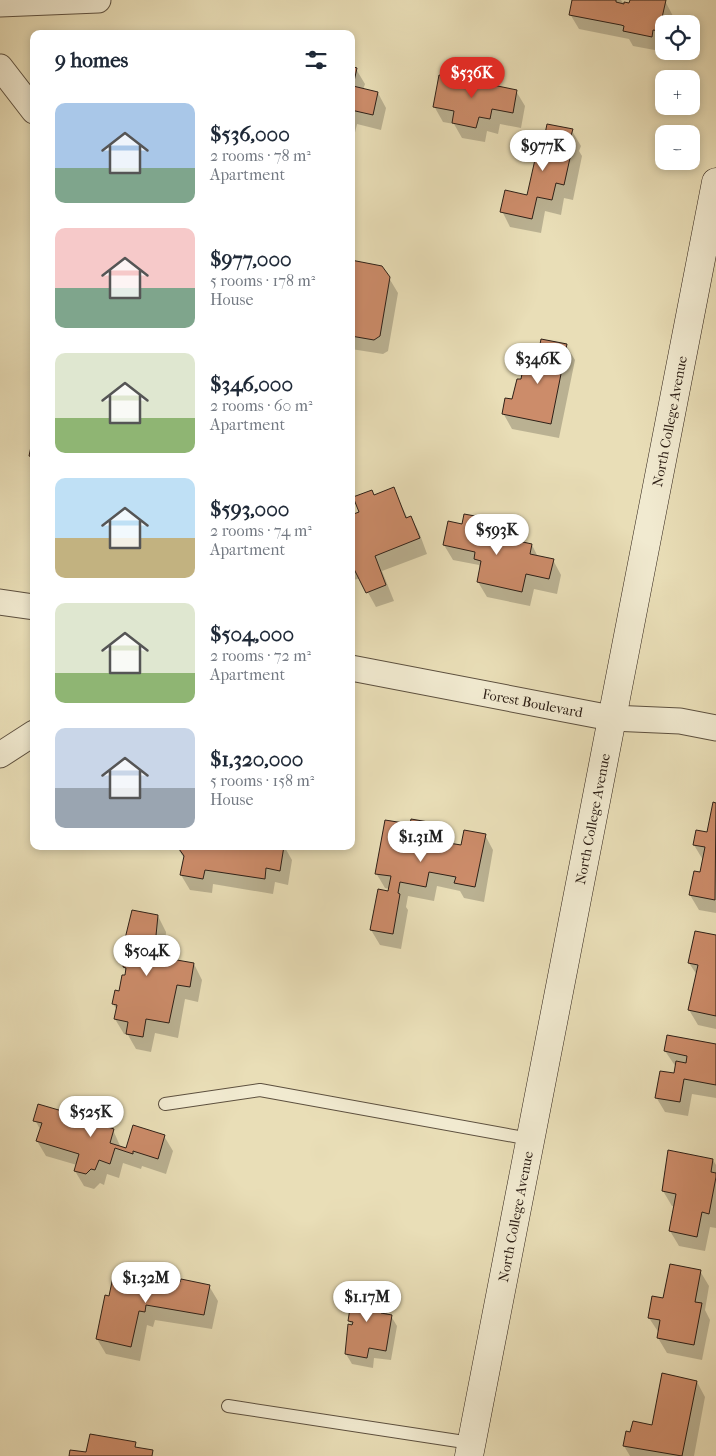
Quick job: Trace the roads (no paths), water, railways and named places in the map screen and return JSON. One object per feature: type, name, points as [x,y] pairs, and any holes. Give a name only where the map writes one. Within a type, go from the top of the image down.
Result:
[{"type":"main road","name":"North College Avenue","points":[[470,1450],[716,182]]},
{"type":"street","points":[[0,4],[98,0]]},
{"type":"street","points":[[0,67],[30,106]]},
{"type":"street","points":[[0,602],[30,606]]},
{"type":"street","name":"Forest Boulevard","points":[[355,669],[612,718],[680,721],[716,728]]},
{"type":"street","points":[[0,755],[30,736]]},
{"type":"lane","points":[[165,1104],[260,1090],[530,1139]]},
{"type":"lane","points":[[228,1406],[470,1450]]}]
